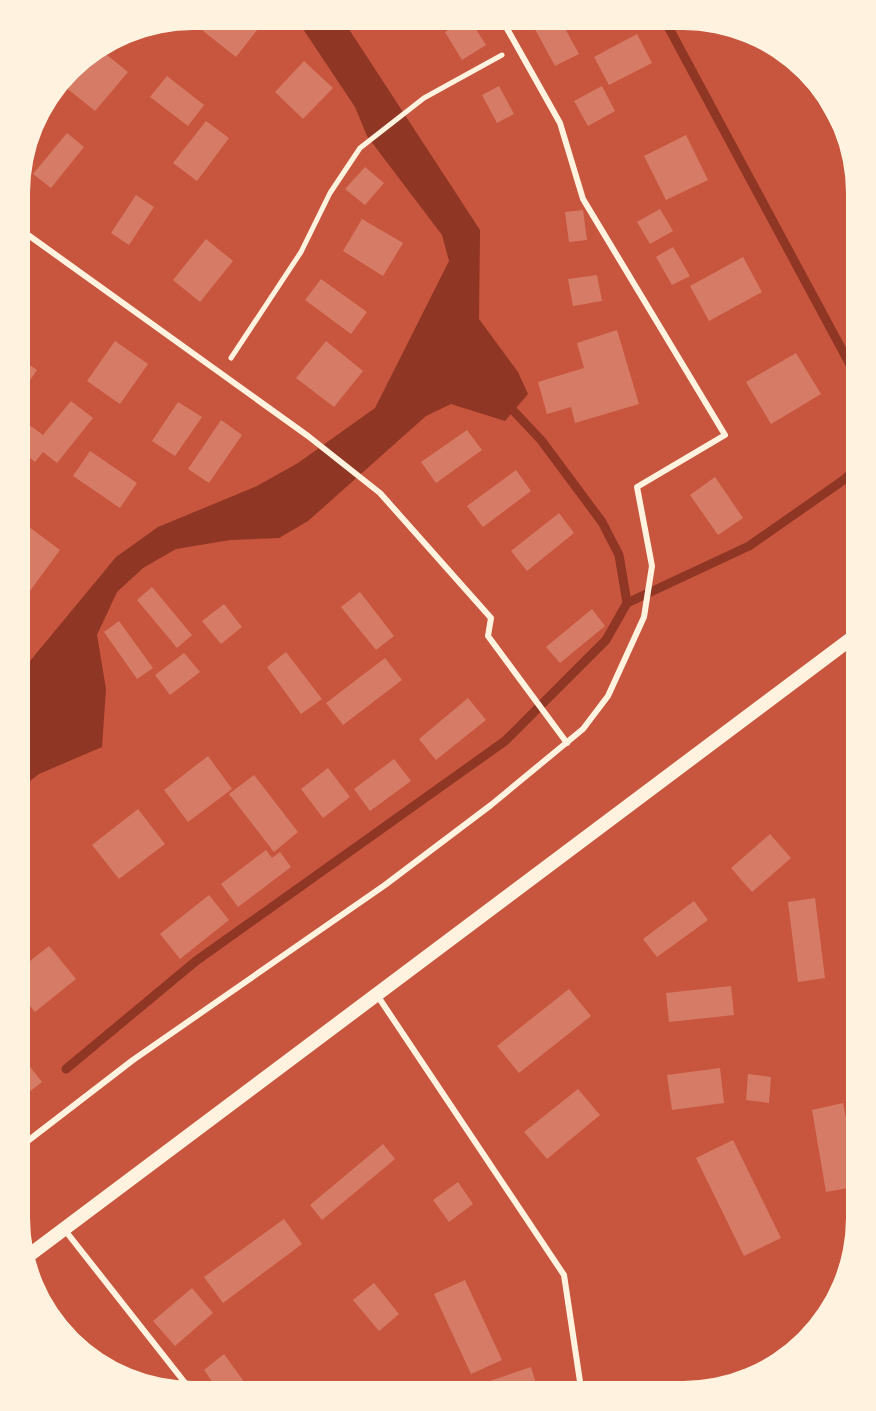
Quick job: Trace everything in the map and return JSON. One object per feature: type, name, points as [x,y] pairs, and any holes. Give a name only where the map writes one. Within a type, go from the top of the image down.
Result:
[{"type":"street","points":[[34,1252],[846,643]]},
{"type":"lane","points":[[30,1139],[133,1060],[385,885],[491,805],[583,729],[608,696],[644,617],[652,566],[637,487],[725,435],[583,199],[560,123],[508,30]]},
{"type":"lane","points":[[30,236],[308,436],[380,493],[491,618],[488,636],[567,743]]},
{"type":"lane","points":[[377,995],[564,1275],[580,1381]]},
{"type":"lane","points":[[64,1229],[183,1381]]},
{"type":"path","points":[[221,373],[301,252],[330,193],[360,148],[413,106],[517,47]]},
{"type":"shaded area","points":[[304,30],[349,30],[480,230],[479,319],[518,372],[528,394],[505,421],[451,404],[426,416],[308,521],[279,538],[230,540],[176,549],[143,568],[117,592],[97,635],[106,689],[102,747],[39,774],[30,781],[30,661],[116,557],[158,527],[257,486],[298,463],[375,408],[449,261],[442,235],[367,136],[355,107]]},
{"type":"building","points":[[204,30],[257,30],[236,57]]},
{"type":"building","points":[[477,30],[486,45],[462,60],[445,32]]},
{"type":"building","points":[[536,30],[566,30],[579,54],[555,66]]},
{"type":"building","points":[[637,34],[652,63],[609,85],[594,57]]},
{"type":"building","points":[[107,55],[128,72],[95,111],[68,89],[86,70]]},
{"type":"building","points":[[304,61],[333,88],[303,119],[275,92]]},
{"type":"building","points":[[167,76],[204,105],[188,126],[150,97]]},
{"type":"building","points":[[499,86],[514,114],[497,123],[482,95]]},
{"type":"building","points":[[602,86],[615,111],[588,126],[574,101]]},
{"type":"building","points":[[206,121],[229,138],[197,181],[173,163]]},
{"type":"building","points":[[67,133],[84,147],[51,188],[33,174]]},
{"type":"building","points":[[686,135],[708,180],[666,200],[644,156]]},
{"type":"building","points":[[365,167],[384,183],[365,205],[345,189]]},
{"type":"building","points":[[136,195],[154,207],[129,245],[111,233]]},
{"type":"building","points":[[660,209],[673,231],[650,244],[637,222]]},
{"type":"building","points":[[583,210],[587,240],[569,242],[565,212]]},
{"type":"building","points":[[362,219],[403,243],[383,276],[343,251]]},
{"type":"building","points":[[206,239],[233,261],[200,302],[173,280]]},
{"type":"building","points":[[673,247],[690,276],[672,285],[656,257]]},
{"type":"building","points":[[743,257],[762,292],[709,321],[690,286]]},
{"type":"building","points":[[597,275],[602,301],[573,306],[568,279]]},
{"type":"building","points":[[321,279],[367,312],[351,334],[305,300]]},
{"type":"building","points":[[617,330],[639,404],[575,423],[571,407],[547,414],[538,382],[584,368],[577,343]]},
{"type":"building","points":[[115,341],[148,364],[120,404],[87,381]]},
{"type":"building","points":[[326,341],[363,371],[334,407],[296,378]]},
{"type":"building","points":[[796,353],[821,394],[771,424],[746,382]]},
{"type":"building","points":[[30,365],[37,370],[30,380]]},
{"type":"building","points":[[71,401],[93,418],[57,463],[43,452],[35,462],[30,458],[30,427],[43,435]]},
{"type":"building","points":[[178,402],[202,417],[175,456],[152,441]]},
{"type":"building","points":[[221,420],[242,435],[209,483],[188,469]]},
{"type":"building","points":[[467,430],[482,450],[436,483],[421,462]]},
{"type":"building","points":[[90,451],[137,483],[120,508],[73,476]]},
{"type":"building","points":[[516,470],[531,491],[483,527],[467,506]]},
{"type":"building","points":[[715,477],[743,518],[718,535],[690,495]]},
{"type":"building","points":[[559,513],[574,533],[527,571],[511,551]]},
{"type":"building","points":[[30,528],[60,550],[30,591]]},
{"type":"building","points":[[152,587],[192,635],[177,648],[137,600]]},
{"type":"building","points":[[360,592],[394,636],[376,650],[341,607]]},
{"type":"building","points":[[224,604],[242,627],[221,644],[202,621]]},
{"type":"building","points":[[592,609],[605,626],[560,663],[546,647]]},
{"type":"building","points":[[119,621],[153,668],[137,679],[104,632]]},
{"type":"building","points":[[286,652],[322,699],[301,714],[267,667]]},
{"type":"building","points":[[184,653],[200,672],[170,695],[155,675]]},
{"type":"building","points":[[385,658],[402,680],[343,725],[326,703]]},
{"type":"building","points":[[468,698],[486,720],[436,760],[419,739]]},
{"type":"building","points":[[208,756],[232,789],[188,822],[164,790]]},
{"type":"building","points":[[394,759],[411,781],[370,811],[354,789]]},
{"type":"building","points":[[328,768],[350,797],[323,818],[301,789]]},
{"type":"building","points":[[254,775],[298,832],[274,852],[229,794]]},
{"type":"building","points":[[138,809],[165,844],[119,879],[92,845]]},
{"type":"building","points":[[770,834],[791,858],[752,892],[731,868]]},
{"type":"building","points":[[266,850],[272,858],[280,852],[291,867],[238,907],[221,884]]},
{"type":"building","points":[[209,895],[229,920],[180,959],[160,934]]},
{"type":"building","points":[[815,898],[825,978],[798,982],[788,902]]},
{"type":"building","points":[[694,901],[708,920],[657,957],[643,939]]},
{"type":"building","points":[[49,946],[76,979],[35,1012],[30,1006],[30,961]]},
{"type":"building","points":[[731,986],[734,1015],[669,1022],[666,993]]},
{"type":"building","points":[[569,989],[591,1016],[519,1073],[497,1046]]},
{"type":"building","points":[[30,1067],[42,1082],[30,1091]]},
{"type":"building","points":[[720,1068],[724,1103],[672,1110],[667,1075]]},
{"type":"building","points":[[748,1074],[771,1077],[769,1103],[746,1100]]},
{"type":"building","points":[[578,1089],[600,1115],[547,1159],[524,1132]]},
{"type":"building","points":[[843,1103],[846,1119],[846,1188],[826,1192],[812,1110]]},
{"type":"building","points":[[733,1140],[781,1238],[744,1256],[696,1158]]},
{"type":"building","points":[[383,1144],[395,1159],[322,1220],[310,1205]]},
{"type":"building","points":[[458,1182],[473,1204],[449,1222],[433,1200]]},
{"type":"building","points":[[284,1219],[302,1244],[223,1303],[204,1277]]},
{"type":"building","points":[[465,1280],[502,1360],[471,1374],[434,1294]]},
{"type":"building","points":[[374,1283],[399,1314],[379,1331],[353,1300]]},
{"type":"building","points":[[192,1288],[213,1313],[175,1346],[153,1321]]},
{"type":"building","points":[[224,1354],[244,1381],[212,1381],[204,1370]]},
{"type":"building","points":[[531,1367],[535,1381],[490,1381]]},
{"type":"waterway","points":[[670,30],[846,357]]},
{"type":"waterway","points":[[507,404],[541,440],[602,522],[619,555],[627,603]]},
{"type":"waterway","points":[[66,1069],[196,961],[505,741],[606,640],[627,603],[749,546],[846,478]]}]
